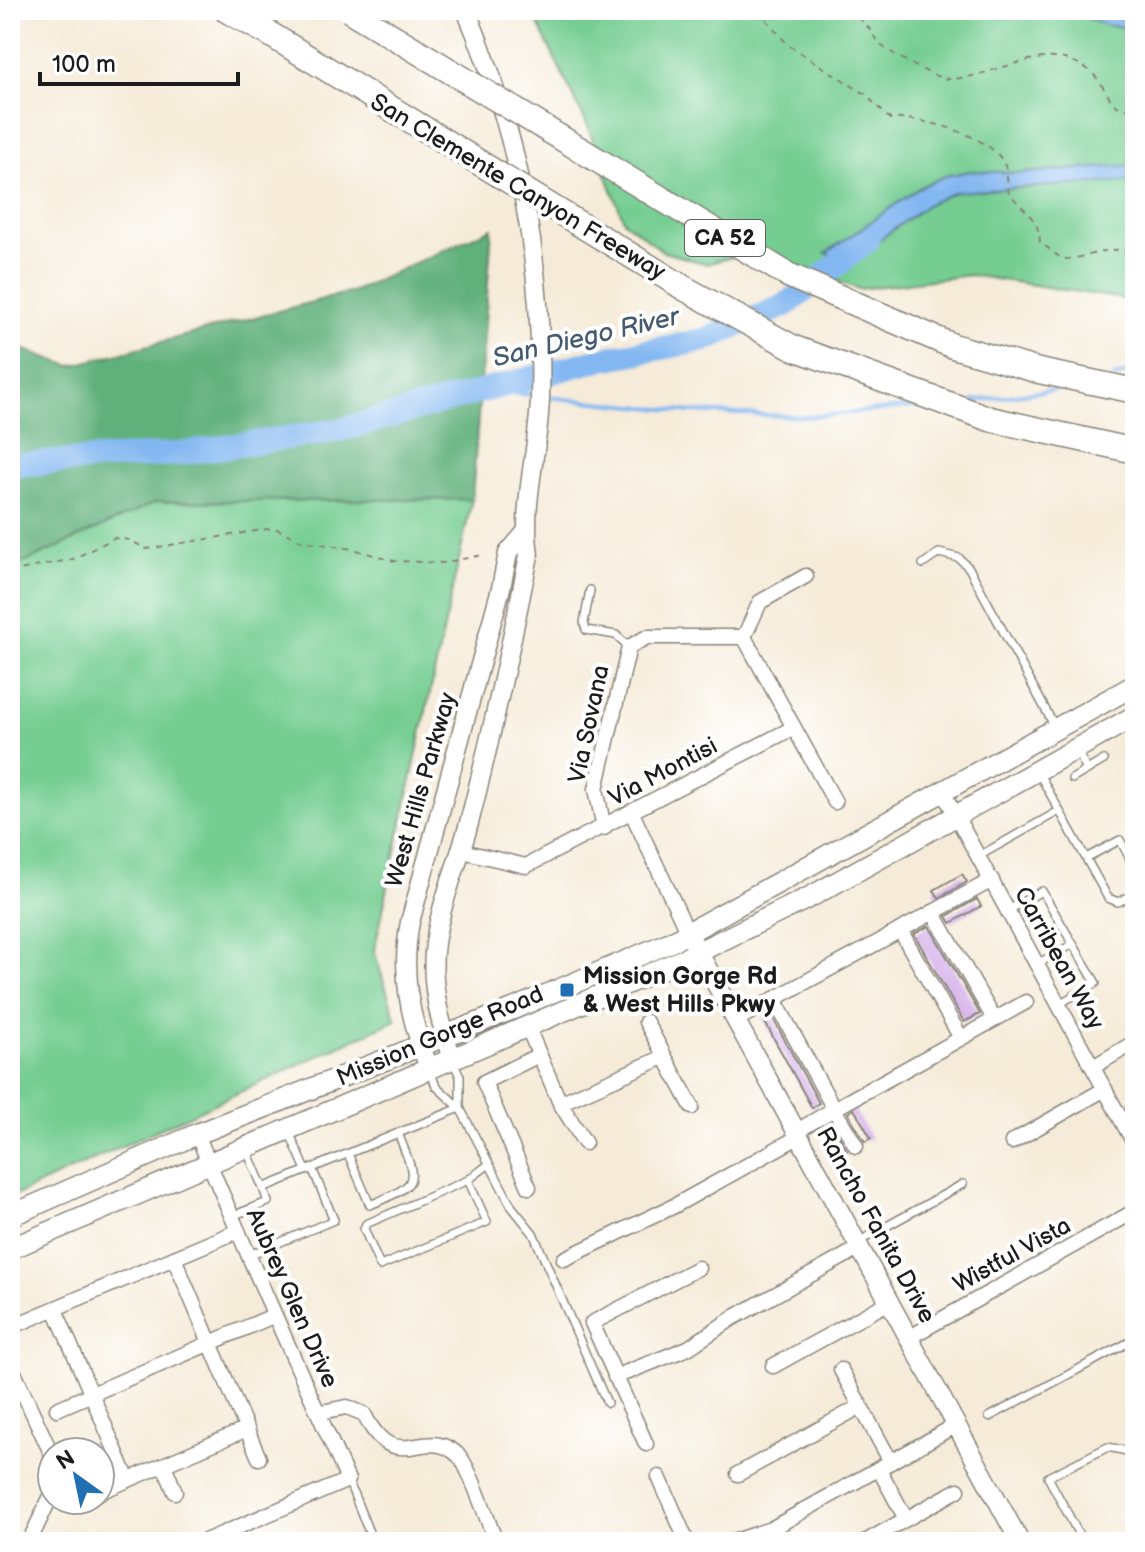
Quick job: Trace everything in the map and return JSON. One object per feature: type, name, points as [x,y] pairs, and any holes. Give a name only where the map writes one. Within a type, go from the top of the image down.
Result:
[{"type":"highway","name":"San Clemente Canyon Freeway","points":[[226,10],[684,288],[794,348],[990,419],[1135,451]]},
{"type":"highway","name":"CA 52","points":[[349,10],[788,275],[953,346],[1039,371],[1135,391]]},
{"type":"main road","name":"West Hills Parkway","points":[[452,1059],[433,986],[434,951],[440,917],[462,851],[498,710],[523,589],[529,555],[526,532],[540,399],[533,246],[517,162],[493,82],[466,10]]},
{"type":"main road","name":"West Hills Parkway","points":[[429,1068],[419,1044],[405,984],[405,948],[412,910],[438,828],[508,553],[526,532]]},
{"type":"main road","name":"Mission Gorge Road","points":[[10,1249],[528,1028],[693,942],[943,792],[1135,685]]},
{"type":"main road","points":[[1037,771],[1035,761],[1039,754],[1081,728],[1080,716]]},
{"type":"main road","name":"Mission Gorge Road","points":[[10,1216],[197,1134],[444,1034],[812,896],[1135,716]]},
{"type":"main road","name":"Rancho Fanita Drive","points":[[693,942],[1020,1542]]},
{"type":"street","points":[[806,576],[760,602],[744,637],[835,802]]},
{"type":"street","name":"Via Sovana","points":[[604,828],[596,789],[629,647],[647,637],[744,637]]},
{"type":"street","name":"Via Montisi","points":[[462,851],[526,866],[793,728]]},
{"type":"street","name":"Carribean Way","points":[[943,792],[1133,1138]]},
{"type":"street","points":[[632,813],[693,942]]},
{"type":"street","points":[[736,1020],[992,880]]},
{"type":"street","points":[[933,912],[994,1019]]},
{"type":"street","points":[[900,930],[961,1038]]},
{"type":"street","points":[[774,999],[856,1146]]},
{"type":"street","points":[[564,1259],[674,1206],[799,1134],[834,1109],[1026,1002]]},
{"type":"street","points":[[646,1022],[692,1107]]},
{"type":"street","points":[[528,1028],[560,1103],[585,1143]]},
{"type":"street","points":[[1093,1067],[1135,1042]]},
{"type":"street","points":[[529,1187],[484,1082],[539,1055]]},
{"type":"street","points":[[560,1103],[664,1057]]},
{"type":"street","points":[[1012,1142],[1105,1089]]},
{"type":"street","name":"Aubrey Glen Drive","points":[[197,1134],[273,1316],[311,1400],[321,1412],[348,1480]]},
{"type":"street","name":"Wistful Vista","points":[[910,1337],[1135,1211]]},
{"type":"street","points":[[18,1324],[174,1258],[235,1224]]},
{"type":"street","points":[[615,1377],[688,1348],[733,1318],[860,1245]]},
{"type":"street","points":[[174,1258],[259,1458]]},
{"type":"street","points":[[646,1444],[592,1323],[698,1268]]},
{"type":"street","points":[[773,1366],[891,1301]]},
{"type":"street","points":[[55,1309],[128,1480]]},
{"type":"street","points":[[57,1409],[273,1316]]},
{"type":"street","points":[[10,1364],[43,1436]]},
{"type":"street","points":[[841,1370],[861,1406],[906,1519]]},
{"type":"street","points":[[738,1474],[861,1406]]},
{"type":"street","points":[[321,1412],[347,1407],[364,1414],[375,1436],[389,1447],[444,1447],[460,1456],[496,1542]]},
{"type":"street","points":[[732,1542],[771,1529],[958,1424]]},
{"type":"street","points":[[116,1485],[247,1429]]},
{"type":"street","points":[[164,1465],[175,1492]]},
{"type":"street","points":[[659,1477],[687,1542]]},
{"type":"street","points":[[211,1540],[348,1480]]},
{"type":"street","points":[[865,1542],[958,1490]]},
{"type":"street","points":[[29,1542],[41,1516]]},
{"type":"lane","points":[[923,564],[939,553],[959,558],[969,568],[1056,729]]},
{"type":"lane","points":[[590,590],[584,623],[586,630],[616,635],[629,647]]},
{"type":"lane","points":[[1076,749],[1087,770]]},
{"type":"lane","points":[[1072,779],[1104,760]]},
{"type":"lane","points":[[1037,771],[1110,901],[1118,902],[1135,894]]},
{"type":"lane","points":[[979,856],[1059,811]]},
{"type":"lane","points":[[1086,858],[1120,840],[1135,868]]},
{"type":"lane","points":[[1008,910],[1042,891],[1096,983],[1059,1004]]},
{"type":"lane","points":[[1037,964],[1073,944]]},
{"type":"lane","points":[[452,1059],[460,1076],[460,1108]]},
{"type":"lane","points":[[429,1068],[436,1086],[460,1108],[512,1207],[533,1233],[607,1403]]},
{"type":"lane","points":[[263,1188],[460,1108]]},
{"type":"lane","points":[[249,1255],[334,1220],[288,1128]]},
{"type":"lane","points":[[348,1154],[370,1205],[405,1190],[411,1183],[412,1170],[398,1133]]},
{"type":"lane","points":[[235,1224],[268,1202],[245,1147]]},
{"type":"lane","points":[[468,1180],[487,1222],[380,1266],[364,1229],[366,1224],[468,1180],[488,1165]]},
{"type":"lane","points":[[860,1245],[963,1184]]},
{"type":"lane","points":[[989,1417],[1135,1339]]},
{"type":"lane","points":[[1083,1542],[1048,1477],[1108,1447],[1127,1451],[1135,1464]]},
{"type":"lane","points":[[348,1480],[373,1542]]},
{"type":"path","points":[[758,10],[788,45],[865,94],[890,119],[907,117],[978,139],[998,154],[1006,167],[1008,191],[1039,226],[1040,242],[1062,259],[1089,258],[1107,250],[1126,249],[1135,255]]},
{"type":"path","points":[[823,10],[835,16],[854,16],[864,22],[880,45],[937,77],[950,79],[990,73],[1037,58],[1059,58],[1089,70],[1116,106],[1135,109]]},
{"type":"path","points":[[10,572],[73,559],[114,538],[129,540],[147,549],[267,529],[277,529],[302,541],[353,549],[394,561],[443,563],[482,555]]},
{"type":"green space","points":[[531,10],[1135,10],[1135,301],[970,275],[859,289],[753,251],[707,264],[664,252],[624,221],[586,122]]},
{"type":"green space","points":[[492,228],[472,499],[156,502],[10,569],[10,345],[71,366],[354,291]]},
{"type":"green space","points":[[472,499],[374,951],[396,1020],[10,1198],[10,569],[156,502]]},
{"type":"water","points":[[1068,10],[1135,10],[1135,28],[1106,25]]},
{"type":"water","points":[[1135,165],[1135,181],[955,192],[928,204],[847,264],[826,253],[922,186],[945,176],[971,171],[1020,173]]},
{"type":"building","points":[[962,874],[967,882],[939,898],[934,890]]},
{"type":"building","points":[[977,899],[981,906],[951,923],[947,916]]},
{"type":"building","points":[[929,926],[980,1014],[964,1022],[914,934]]},
{"type":"building","points":[[770,1013],[819,1103],[812,1108],[762,1017]]},
{"type":"building","points":[[854,1109],[871,1138],[865,1142],[848,1113]]},
{"type":"building","points":[[831,1123],[847,1151],[841,1155],[824,1126]]},
{"type":"waterway","name":"San Diego River","points":[[10,465],[177,454],[340,430],[593,361],[704,340],[786,305],[867,241]]},
{"type":"waterway","points":[[1114,377],[1135,371]]},
{"type":"waterway","points":[[973,401],[1067,388]]},
{"type":"waterway","points":[[492,391],[533,395]]},
{"type":"waterway","points":[[546,397],[692,412],[807,417],[924,406]]},
{"type":"place","name":"Mission Gorge Rd & West Hills Pkwy","points":[[567,990]]}]
